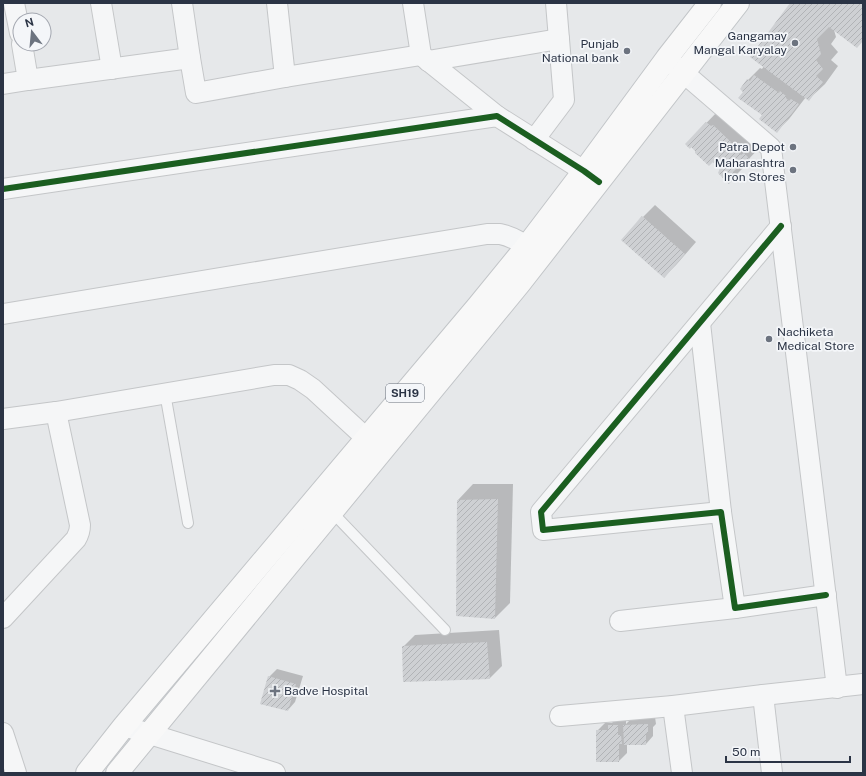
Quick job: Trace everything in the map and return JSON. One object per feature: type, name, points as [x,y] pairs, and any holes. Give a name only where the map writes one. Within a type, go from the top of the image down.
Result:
[{"type":"main road","name":"SH19","points":[[591,177],[667,58],[710,3]]},
{"type":"main road","name":"SH19","points":[[87,773],[124,726],[517,287],[534,251],[591,177],[684,73],[738,3]]},
{"type":"main road","name":"SH19","points":[[117,773],[332,512],[374,445]]},
{"type":"street","points":[[101,3],[112,69]]},
{"type":"street","points":[[182,3],[196,93],[285,77],[559,39]]},
{"type":"street","points":[[276,3],[285,77]]},
{"type":"street","points":[[413,3],[424,58],[497,116],[591,177]]},
{"type":"street","points":[[534,140],[564,100],[556,3]]},
{"type":"street","points":[[23,52],[28,80]]},
{"type":"street","points":[[3,84],[190,58]]},
{"type":"street","points":[[667,58],[771,148],[837,688]]},
{"type":"street","points":[[3,189],[497,116]]},
{"type":"street","points":[[721,512],[543,530],[541,512],[781,226]]},
{"type":"street","points":[[3,314],[487,234],[500,234],[513,238],[534,251]]},
{"type":"street","points":[[700,323],[721,512],[735,608]]},
{"type":"street","points":[[3,419],[56,412],[274,375],[289,375],[300,380],[313,389],[374,445]]},
{"type":"street","points":[[3,618],[76,539],[80,530],[56,412]]},
{"type":"street","points":[[620,620],[735,608],[826,595]]},
{"type":"street","points":[[560,716],[673,706],[863,684]]},
{"type":"street","points":[[763,695],[772,773]]},
{"type":"street","points":[[673,706],[682,773]]},
{"type":"street","points":[[124,726],[275,773]]},
{"type":"street","points":[[3,733],[16,773]]},
{"type":"lane","points":[[165,393],[188,522]]},
{"type":"lane","points":[[332,512],[446,630]]},
{"type":"building","points":[[790,3],[863,3],[863,41],[857,48],[829,27],[817,39],[821,54],[816,60],[823,69],[816,76],[823,82],[809,101],[750,57]]},
{"type":"building","points":[[754,75],[779,93],[780,91],[789,101],[791,99],[799,104],[777,133],[759,119],[762,115],[738,98],[743,92],[740,89],[747,79],[750,81]]},
{"type":"building","points":[[706,122],[711,126],[713,125],[731,142],[729,144],[741,155],[744,153],[750,159],[744,165],[742,163],[733,172],[737,176],[729,184],[718,173],[720,168],[713,162],[709,166],[695,153],[691,147],[690,149],[685,144]]},
{"type":"building","points":[[642,216],[685,254],[664,278],[621,240]]},
{"type":"building","points":[[498,499],[495,619],[456,616],[457,500]]},
{"type":"building","points":[[487,642],[490,679],[403,682],[402,646]]},
{"type":"building","points":[[268,676],[296,684],[288,711],[260,704]]},
{"type":"building","points":[[648,724],[646,745],[624,745],[623,725]]},
{"type":"building","points":[[608,725],[618,725],[618,735],[621,735],[622,744],[619,744],[619,762],[596,762],[596,730],[608,730]]},
{"type":"cycle path","points":[[3,189],[497,116],[599,182]]},
{"type":"cycle path","points":[[781,226],[541,512],[543,530],[721,512],[735,608],[826,595]]},
{"type":"place","name":"Gangamay Mangal Karyalay","points":[[795,43]]},
{"type":"place","name":"Punjab National bank","points":[[627,51]]},
{"type":"place","name":"Patra Depot","points":[[793,147]]},
{"type":"place","name":"Maharashtra Iron Stores","points":[[793,170]]},
{"type":"place","name":"Nachiketa Medical Store","points":[[769,339]]},
{"type":"place","name":"Badve Hospital","points":[[275,691]]}]
